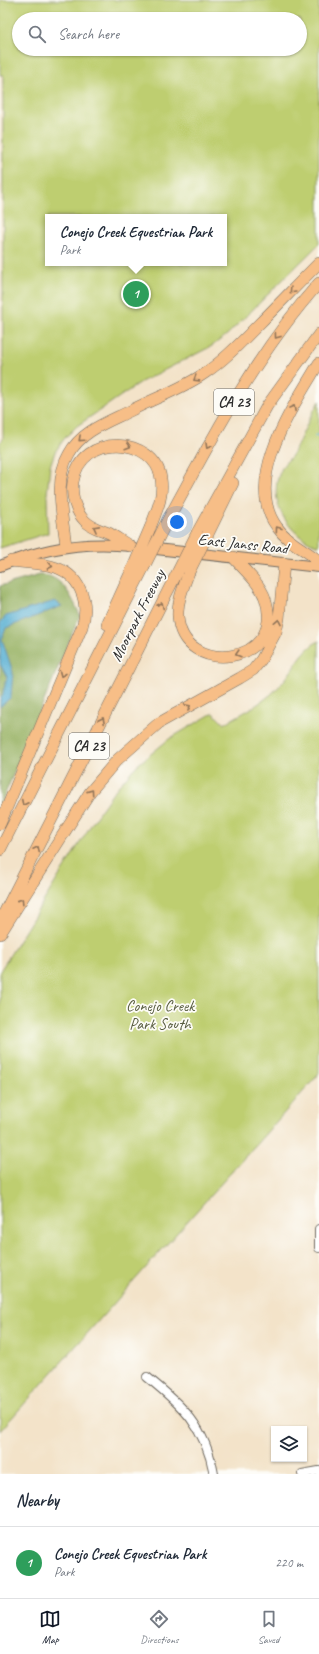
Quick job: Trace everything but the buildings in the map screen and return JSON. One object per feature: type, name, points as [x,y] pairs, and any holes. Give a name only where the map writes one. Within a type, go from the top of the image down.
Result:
[{"type":"highway","points":[[66,546],[60,490],[61,476],[64,464],[76,444],[93,430],[174,391],[206,372],[238,345],[319,263]]},
{"type":"highway","name":"Moorpark Freeway","points":[[0,850],[42,768],[139,566],[163,529],[256,365],[291,317],[319,283]]},
{"type":"highway","name":"Moorpark Freeway","points":[[0,921],[178,571],[203,534],[267,406],[319,334]]},
{"type":"highway","points":[[319,363],[289,415],[271,455],[264,490],[268,509],[276,526],[289,541],[319,561]]},
{"type":"highway","points":[[130,546],[108,533],[94,528],[80,515],[75,506],[72,487],[78,465],[86,456],[97,448],[110,444],[121,444],[140,451],[153,462],[161,477],[161,498],[150,528],[139,566]]},
{"type":"highway","points":[[203,534],[189,572],[178,609],[179,624],[190,644],[201,652],[218,657],[235,656],[246,652],[261,638],[267,626],[268,617],[265,599],[261,589],[233,558]]},
{"type":"highway","points":[[0,824],[82,627],[85,609],[84,600],[77,583],[65,572],[52,566],[11,561]]},
{"type":"highway","points":[[0,934],[90,792],[117,760],[159,724],[253,670],[261,660],[276,632],[279,619],[284,563]]},
{"type":"main road","name":"East Janss Road","points":[[0,566],[36,552],[66,546],[100,544],[319,567]]},
{"type":"street","points":[[319,1229],[319,1248]]},
{"type":"street","points":[[147,1377],[175,1399],[194,1421],[211,1454],[214,1474]]},
{"type":"street","points":[[302,1474],[319,1470]]},
{"type":"green space","points":[[0,0],[319,0],[319,244],[228,334],[212,346],[141,382],[77,426],[64,439],[55,452],[50,466],[47,494],[48,533],[0,548],[0,442],[3,439],[3,75],[0,75]]},
{"type":"green space","points":[[319,401],[319,546],[298,534],[289,525],[282,515],[276,492],[277,480],[283,466],[292,456]]},
{"type":"green space","points":[[40,575],[54,578],[65,588],[80,615],[0,806],[0,586]]},
{"type":"green space","name":"Conejo Creek Park South","points":[[319,641],[319,1074],[0,1431],[0,971],[96,817],[115,790],[135,767],[169,739],[213,713],[224,724],[263,700],[277,689],[303,654]]},
{"type":"water","points":[[55,601],[62,606],[6,628],[2,639],[13,672],[11,697],[0,707],[0,699],[2,697],[7,677],[0,664],[0,623],[6,616]]},
{"type":"waterway","points":[[315,436],[319,435]]},
{"type":"place","name":"Conejo Creek Equestrian Park","points":[[136,294]]}]
